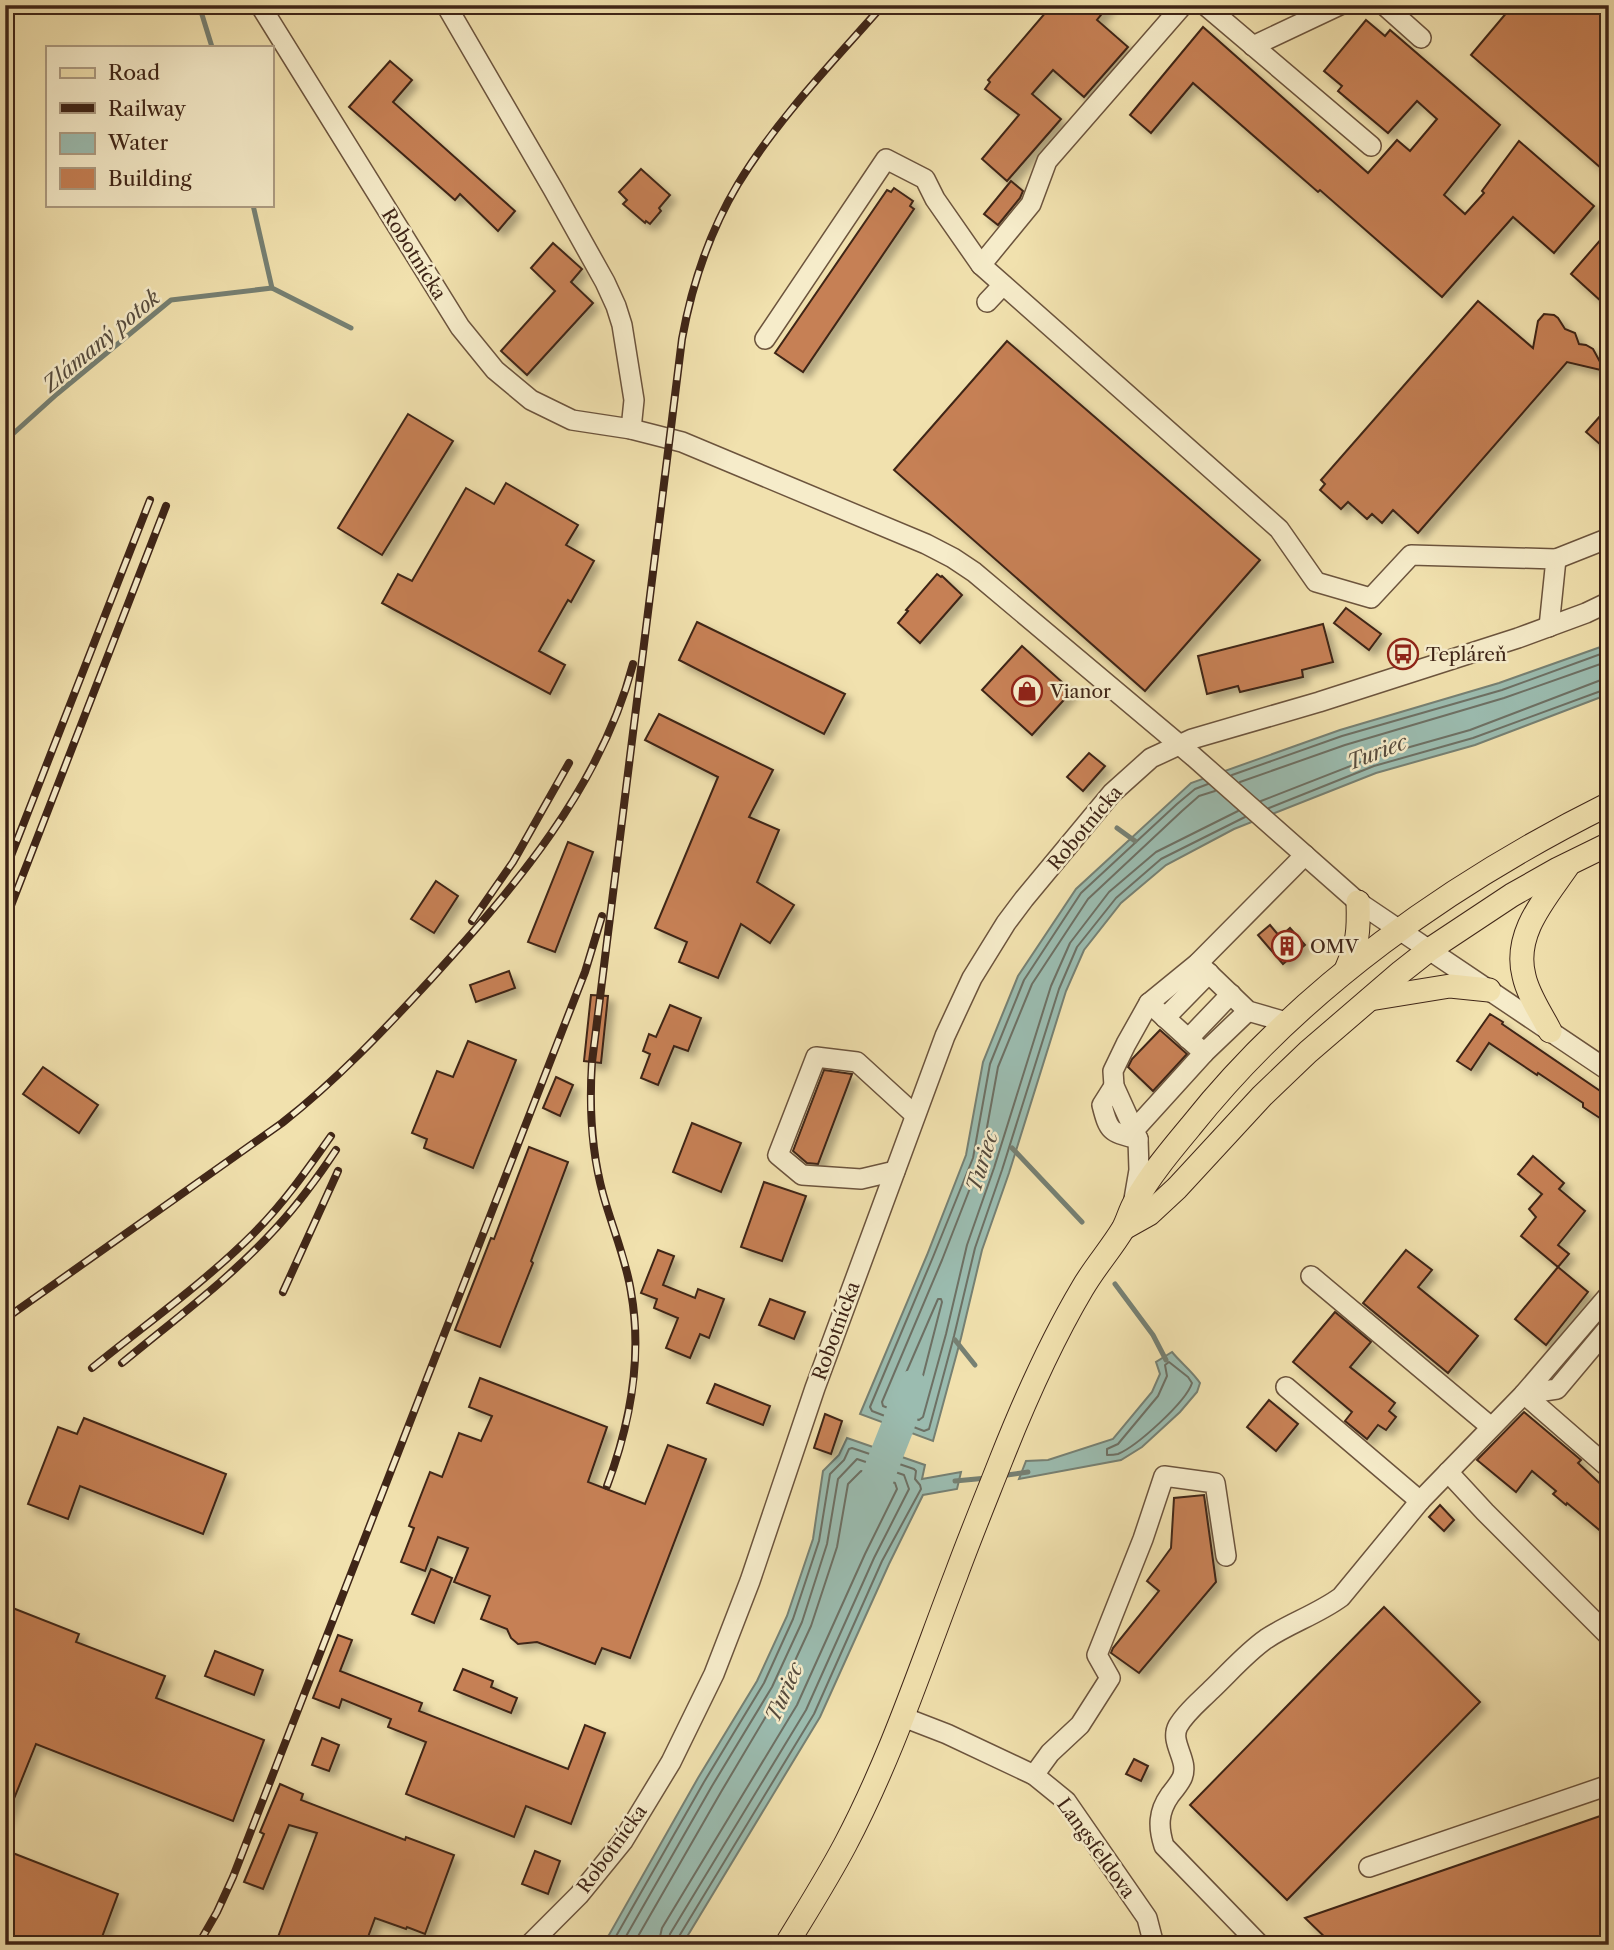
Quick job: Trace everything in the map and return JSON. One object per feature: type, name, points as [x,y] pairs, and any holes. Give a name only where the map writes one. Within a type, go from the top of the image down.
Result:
[{"type":"main road","points":[[786,1945],[846,1844],[904,1717],[990,1487],[1046,1358],[1099,1261],[1124,1228],[1134,1203],[1159,1166],[1220,1090],[1286,1023],[1345,972],[1477,877],[1609,804]]},
{"type":"main road","points":[[1124,1228],[1149,1214],[1308,1052],[1429,950],[1512,895],[1609,844]]},
{"type":"main road","points":[[1550,1031],[1532,998],[1521,957],[1530,923],[1569,864]]},
{"type":"main road","points":[[1345,972],[1357,940],[1358,902]]},
{"type":"main road","points":[[1367,1000],[1450,986],[1489,990]]},
{"type":"street","name":"Robotnícka","points":[[260,5],[460,327],[495,370],[531,400],[572,420],[631,429],[682,442],[926,544],[953,558],[974,572],[1186,751],[1358,902],[1609,1071]]},
{"type":"street","points":[[446,5],[553,189],[616,306],[622,325],[634,400],[631,429]]},
{"type":"street","points":[[981,265],[1031,204],[1047,161],[1183,5]]},
{"type":"street","points":[[1205,5],[1371,146]]},
{"type":"street","points":[[1253,46],[1340,5]]},
{"type":"street","points":[[1384,5],[1421,38]]},
{"type":"street","points":[[765,339],[886,159],[925,179],[935,200],[981,265],[1279,529],[1316,582],[1371,598],[1411,555],[1556,559],[1609,538]]},
{"type":"street","points":[[987,302],[1003,285]]},
{"type":"street","points":[[1549,627],[1556,559]]},
{"type":"street","points":[[1186,751],[1549,627],[1609,602]]},
{"type":"street","name":"Robotnícka","points":[[529,1945],[579,1895],[623,1841],[671,1762],[714,1674],[750,1581],[815,1388],[915,1115],[945,1036],[968,988],[1006,923],[1112,793],[1151,758],[1186,751]]},
{"type":"street","points":[[1136,1134],[1184,1036],[1223,987],[1305,855]]},
{"type":"street","points":[[1184,1036],[1223,987]]},
{"type":"street","points":[[1134,1203],[1139,1170],[1136,1134],[1114,1086],[1113,1071],[1149,1003],[1223,987],[1286,1023]]},
{"type":"street","points":[[1149,1003],[1184,1036]]},
{"type":"street","points":[[895,1171],[861,1179],[802,1175],[778,1155],[816,1057],[857,1062],[915,1115]]},
{"type":"street","points":[[1311,1276],[1491,1427]]},
{"type":"street","points":[[1260,1945],[1164,1846],[1159,1832],[1159,1817],[1184,1770],[1175,1735],[1177,1728],[1189,1712],[1256,1647],[1341,1597],[1420,1501],[1524,1394],[1609,1296]]},
{"type":"street","points":[[1524,1394],[1558,1389],[1609,1327]]},
{"type":"street","points":[[1286,1387],[1420,1501]]},
{"type":"street","points":[[1524,1394],[1609,1468]]},
{"type":"street","points":[[1448,1472],[1609,1636]]},
{"type":"street","points":[[1034,1775],[1050,1753],[1080,1725],[1110,1678],[1097,1654],[1143,1539],[1164,1476],[1215,1483],[1226,1556]]},
{"type":"street","name":"Langsfeldova","points":[[904,1717],[1034,1775],[1066,1801],[1147,1919],[1154,1945]]},
{"type":"street","points":[[1369,1867],[1609,1785]]},
{"type":"water","points":[[1609,644],[1609,694],[1475,745],[1376,773],[1234,829],[1166,865],[1121,903],[1084,950],[1066,991],[982,1250],[933,1441],[860,1414],[966,1155],[983,1062],[1018,976],[1076,889],[1191,783],[1340,730],[1499,683]]},
{"type":"water","points":[[1172,1352],[1200,1383],[1197,1392],[1180,1412],[1142,1447],[1121,1460],[1019,1479],[1026,1461],[1048,1460],[1113,1439],[1152,1392],[1160,1374],[1156,1362]]},
{"type":"water","points":[[847,1438],[925,1465],[922,1479],[961,1472],[957,1489],[923,1495],[820,1717],[682,1945],[599,1945],[609,1935],[698,1778],[757,1681],[787,1616],[813,1539],[823,1471],[839,1455]]},
{"type":"building","points":[[1052,5],[1109,5],[1097,20],[1128,47],[1084,97],[1053,70],[1032,94],[1061,119],[1007,181],[982,159],[1019,115],[985,89],[990,82],[988,80]]},
{"type":"building","points":[[1513,5],[1609,5],[1609,175],[1471,55]]},
{"type":"building","points":[[1366,20],[1385,36],[1390,30],[1500,125],[1444,195],[1465,214],[1484,193],[1482,191],[1519,141],[1594,206],[1554,253],[1513,217],[1442,297],[1193,83],[1151,133],[1130,115],[1203,27],[1368,173],[1397,140],[1410,151],[1437,119],[1417,101],[1388,133],[1338,91],[1342,86],[1324,71]]},
{"type":"building","points":[[390,61],[412,80],[393,102],[515,211],[498,231],[460,194],[455,200],[349,107]]},
{"type":"building","points":[[641,169],[670,195],[650,224],[646,221],[645,223],[623,204],[627,200],[619,192]]},
{"type":"building","points":[[1011,181],[1023,191],[998,225],[984,214]]},
{"type":"building","points":[[894,188],[913,201],[910,206],[914,209],[803,372],[775,353],[887,190],[891,192]]},
{"type":"building","points":[[1609,230],[1609,294],[1602,302],[1571,274]]},
{"type":"building","points":[[553,243],[582,269],[571,282],[593,303],[527,375],[501,351],[555,291],[531,268]]},
{"type":"building","points":[[1478,301],[1533,348],[1538,321],[1544,314],[1554,315],[1565,329],[1575,333],[1579,344],[1593,349],[1605,371],[1567,362],[1418,533],[1393,510],[1382,523],[1372,514],[1367,519],[1348,502],[1341,509],[1320,490],[1325,484],[1321,480]]},
{"type":"building","points":[[1007,341],[1260,560],[1145,691],[894,470]]},
{"type":"building","points":[[1609,406],[1609,452],[1586,432]]},
{"type":"building","points":[[408,414],[453,441],[382,555],[338,528]]},
{"type":"building","points":[[506,483],[578,525],[566,545],[594,561],[539,651],[565,665],[550,694],[382,603],[398,574],[412,581],[466,488],[494,504]]},
{"type":"building","points":[[937,574],[962,595],[920,643],[898,623]]},
{"type":"building","points":[[1346,608],[1381,634],[1369,650],[1334,623]]},
{"type":"building","points":[[697,622],[845,694],[824,734],[679,660]]},
{"type":"building","points":[[1323,624],[1333,662],[1302,670],[1303,677],[1240,692],[1238,686],[1207,694],[1198,656]]},
{"type":"building","name":"Vianor","points":[[1022,646],[1072,691],[1032,735],[982,690]]},
{"type":"building","points":[[659,714],[773,770],[749,817],[779,830],[757,882],[794,905],[770,943],[741,924],[718,978],[679,962],[687,942],[655,928],[718,777],[645,740]]},
{"type":"building","points":[[1089,753],[1105,766],[1083,791],[1067,777]]},
{"type":"building","points":[[568,842],[593,852],[555,952],[528,942]]},
{"type":"building","points":[[436,881],[458,896],[434,933],[411,919]]},
{"type":"building","name":"OMV","points":[[1270,925],[1280,937],[1290,928],[1305,945],[1283,964],[1258,935]]},
{"type":"building","points":[[509,971],[515,988],[476,1002],[470,985]]},
{"type":"building","points":[[591,995],[608,996],[601,1063],[584,1061]]},
{"type":"building","points":[[670,1005],[701,1018],[688,1051],[674,1046],[658,1085],[641,1078],[650,1054],[643,1051],[649,1034],[656,1037]]},
{"type":"building","points":[[1490,1014],[1609,1097],[1609,1124],[1583,1107],[1583,1103],[1489,1043],[1471,1070],[1457,1061]]},
{"type":"building","points":[[1160,1030],[1187,1054],[1153,1091],[1128,1067],[1132,1059]]},
{"type":"building","points":[[468,1041],[516,1060],[473,1168],[424,1148],[427,1139],[412,1133],[437,1071],[453,1077]]},
{"type":"building","points":[[43,1067],[98,1105],[79,1133],[23,1094]]},
{"type":"building","points":[[824,1070],[852,1074],[818,1164],[807,1163],[793,1151]]},
{"type":"building","points":[[556,1077],[573,1085],[560,1116],[543,1108]]},
{"type":"building","points":[[692,1123],[741,1143],[721,1192],[673,1172]]},
{"type":"building","points":[[529,1147],[568,1162],[500,1347],[455,1330]]},
{"type":"building","points":[[1533,1156],[1564,1183],[1559,1189],[1585,1211],[1558,1245],[1569,1254],[1558,1267],[1521,1236],[1536,1217],[1529,1209],[1542,1194],[1518,1174]]},
{"type":"building","points":[[764,1182],[806,1196],[782,1261],[741,1247]]},
{"type":"building","points":[[658,1250],[674,1256],[663,1285],[695,1298],[698,1289],[724,1299],[709,1338],[700,1334],[690,1358],[666,1348],[678,1318],[654,1308],[657,1299],[641,1293]]},
{"type":"building","points":[[1406,1250],[1432,1270],[1418,1287],[1478,1336],[1448,1373],[1363,1303]]},
{"type":"building","points":[[1558,1267],[1588,1292],[1546,1345],[1515,1319]]},
{"type":"building","points":[[770,1299],[805,1312],[794,1339],[759,1325]]},
{"type":"building","points":[[1335,1312],[1371,1342],[1350,1367],[1395,1403],[1389,1411],[1396,1417],[1386,1430],[1378,1425],[1367,1439],[1345,1421],[1352,1412],[1293,1362]]},
{"type":"building","points":[[480,1378],[607,1427],[588,1482],[645,1504],[668,1445],[706,1459],[630,1658],[602,1648],[595,1664],[537,1642],[518,1644],[507,1629],[481,1619],[490,1596],[454,1582],[468,1548],[438,1537],[425,1571],[401,1562],[414,1528],[409,1526],[430,1472],[442,1477],[459,1433],[481,1441],[492,1416],[469,1407]]},
{"type":"building","points":[[715,1384],[770,1406],[763,1425],[707,1403]]},
{"type":"building","points":[[1269,1400],[1298,1424],[1276,1451],[1247,1427]]},
{"type":"building","points":[[1524,1412],[1581,1460],[1578,1463],[1609,1492],[1609,1538],[1553,1494],[1556,1491],[1532,1471],[1516,1492],[1477,1460]]},
{"type":"building","points":[[825,1414],[842,1421],[831,1454],[814,1448]]},
{"type":"building","points":[[84,1418],[226,1474],[203,1534],[80,1486],[68,1519],[28,1504],[58,1427],[77,1434]]},
{"type":"building","points":[[1204,1495],[1216,1582],[1139,1673],[1111,1653],[1159,1591],[1147,1581],[1171,1548],[1174,1498]]},
{"type":"building","points":[[1440,1505],[1454,1520],[1444,1531],[1429,1517]]},
{"type":"building","points":[[431,1569],[452,1578],[434,1623],[412,1614]]},
{"type":"building","points":[[5,1605],[79,1634],[76,1642],[165,1676],[156,1698],[264,1740],[233,1821],[36,1744],[5,1821]]},
{"type":"building","points":[[1384,1607],[1480,1702],[1287,1900],[1190,1805]]},
{"type":"building","points":[[338,1635],[352,1640],[340,1671],[422,1703],[419,1711],[568,1769],[585,1725],[605,1733],[571,1824],[526,1806],[514,1837],[406,1794],[426,1742],[388,1727],[391,1719],[342,1699],[339,1708],[313,1698]]},
{"type":"building","points":[[215,1651],[263,1670],[254,1695],[205,1676]]},
{"type":"building","points":[[463,1669],[493,1681],[491,1687],[517,1698],[511,1713],[454,1690]]},
{"type":"building","points":[[322,1738],[339,1745],[329,1771],[312,1765]]},
{"type":"building","points":[[1134,1759],[1148,1766],[1141,1781],[1126,1774]]},
{"type":"building","points":[[280,1784],[303,1794],[301,1800],[405,1840],[406,1837],[454,1855],[425,1934],[375,1918],[365,1945],[275,1945],[317,1833],[289,1825],[263,1889],[244,1882],[264,1834],[260,1832]]},
{"type":"building","points":[[1609,1813],[1609,1945],[1333,1945],[1305,1918]]},
{"type":"building","points":[[5,1850],[118,1894],[99,1945],[34,1945],[5,1934]]},
{"type":"building","points":[[535,1851],[560,1861],[548,1894],[522,1884]]},
{"type":"waterway","points":[[199,5],[212,46]]},
{"type":"waterway","name":"Zlámaný potok","points":[[253,206],[272,288],[351,328]]},
{"type":"waterway","name":"Zlámaný potok","points":[[5,441],[57,394],[171,300],[272,288]]},
{"type":"waterway","points":[[1117,828],[1135,841]]},
{"type":"waterway","points":[[1012,1148],[1082,1222]]},
{"type":"waterway","points":[[1115,1284],[1153,1335],[1166,1360]]},
{"type":"waterway","points":[[955,1340],[975,1365]]},
{"type":"waterway","name":"Turiec","points":[[871,1494],[911,1387]]},
{"type":"waterway","points":[[1000,1476],[1028,1472]]},
{"type":"waterway","points":[[955,1481],[987,1478]]},
{"type":"railway","points":[[607,1486],[628,1415],[636,1342],[629,1280],[603,1194],[593,1145],[592,1062],[682,339],[703,258],[738,184],[788,113],[883,5]]},
{"type":"railway","points":[[5,871],[150,500]]},
{"type":"railway","points":[[5,921],[166,506]]},
{"type":"railway","points":[[5,1319],[282,1123],[341,1072],[396,1017],[493,909],[551,834],[600,752],[619,709],[633,664]]},
{"type":"railway","points":[[472,921],[513,862],[569,763]]},
{"type":"railway","points":[[198,1945],[233,1877],[585,972],[602,916]]},
{"type":"railway","points":[[92,1368],[195,1286],[254,1233],[285,1199],[331,1136]]},
{"type":"railway","points":[[122,1363],[241,1264],[301,1199],[336,1150]]},
{"type":"railway","points":[[283,1292],[338,1171]]},
{"type":"place","name":"Tepláreň","points":[[1403,654]]},
{"type":"place","name":"Vianor","points":[[1027,691]]},
{"type":"place","name":"OMV","points":[[1287,946]]}]
